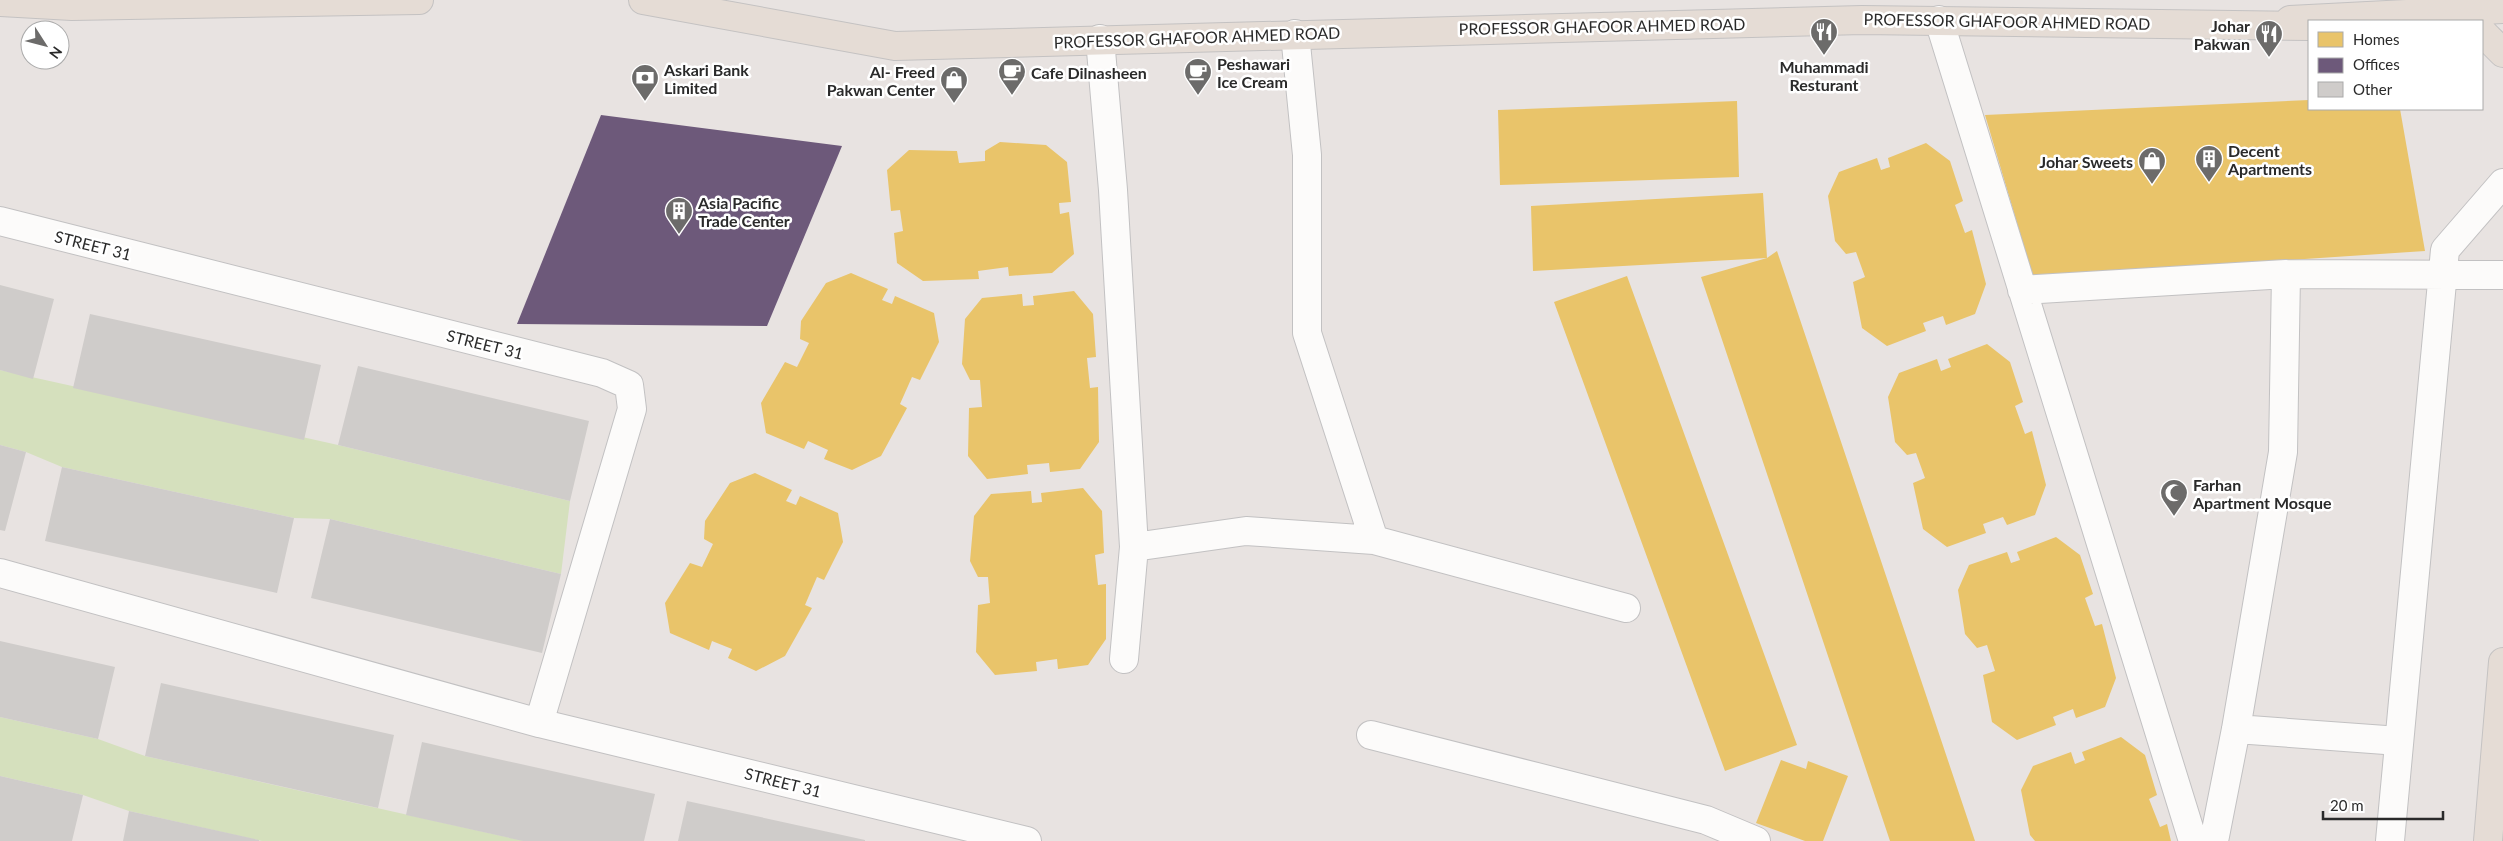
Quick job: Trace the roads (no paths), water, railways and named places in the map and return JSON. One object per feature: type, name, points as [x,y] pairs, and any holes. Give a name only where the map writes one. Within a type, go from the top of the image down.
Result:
[{"type":"main road","points":[[0,2],[72,6],[420,0]]},
{"type":"main road","name":"PROFESSOR GHAFOOR AHMED ROAD","points":[[644,0],[895,46],[1862,20],[2308,26]]},
{"type":"main road","points":[[2217,24],[2503,10]]},
{"type":"main road","points":[[2483,33],[2503,53]]},
{"type":"main road","points":[[2488,841],[2503,662]]},
{"type":"street","points":[[1939,20],[2194,841]]},
{"type":"street","points":[[1295,34],[1307,155],[1308,333],[1374,540]]},
{"type":"street","points":[[1100,40],[1113,190],[1134,547],[1124,659]]},
{"type":"street","points":[[2390,841],[2445,250],[2503,183]]},
{"type":"street","name":"STREET 31","points":[[0,221],[602,373],[629,385],[632,410],[540,722]]},
{"type":"street","points":[[2022,290],[2286,274],[2503,275]]},
{"type":"street","points":[[2214,841],[2236,729],[2283,452],[2286,274]]},
{"type":"street","points":[[1134,547],[1246,531],[1374,540],[1626,608]]},
{"type":"street","name":"STREET 31","points":[[0,573],[540,722],[1027,841]]},
{"type":"street","points":[[2236,729],[2400,741]]},
{"type":"street","points":[[1371,735],[1706,820],[1756,841]]},
{"type":"place","name":"Muhammadi Resturant","points":[[1824,56]]},
{"type":"place","name":"Johar Pakwan","points":[[2269,58]]},
{"type":"place","name":"Cafe Dilnasheen","points":[[1012,96]]},
{"type":"place","name":"Peshawari Ice Cream","points":[[1198,96]]},
{"type":"place","name":"Askari Bank Limited","points":[[645,102]]},
{"type":"place","name":"Al- Freed Pakwan Center","points":[[954,104]]},
{"type":"place","name":"Decent Apartments","points":[[2209,183]]},
{"type":"place","name":"Johar Sweets","points":[[2152,185]]},
{"type":"place","name":"Asia Pacific Trade Center","points":[[679,235]]},
{"type":"place","name":"Farhan Apartment Mosque","points":[[2174,517]]}]
